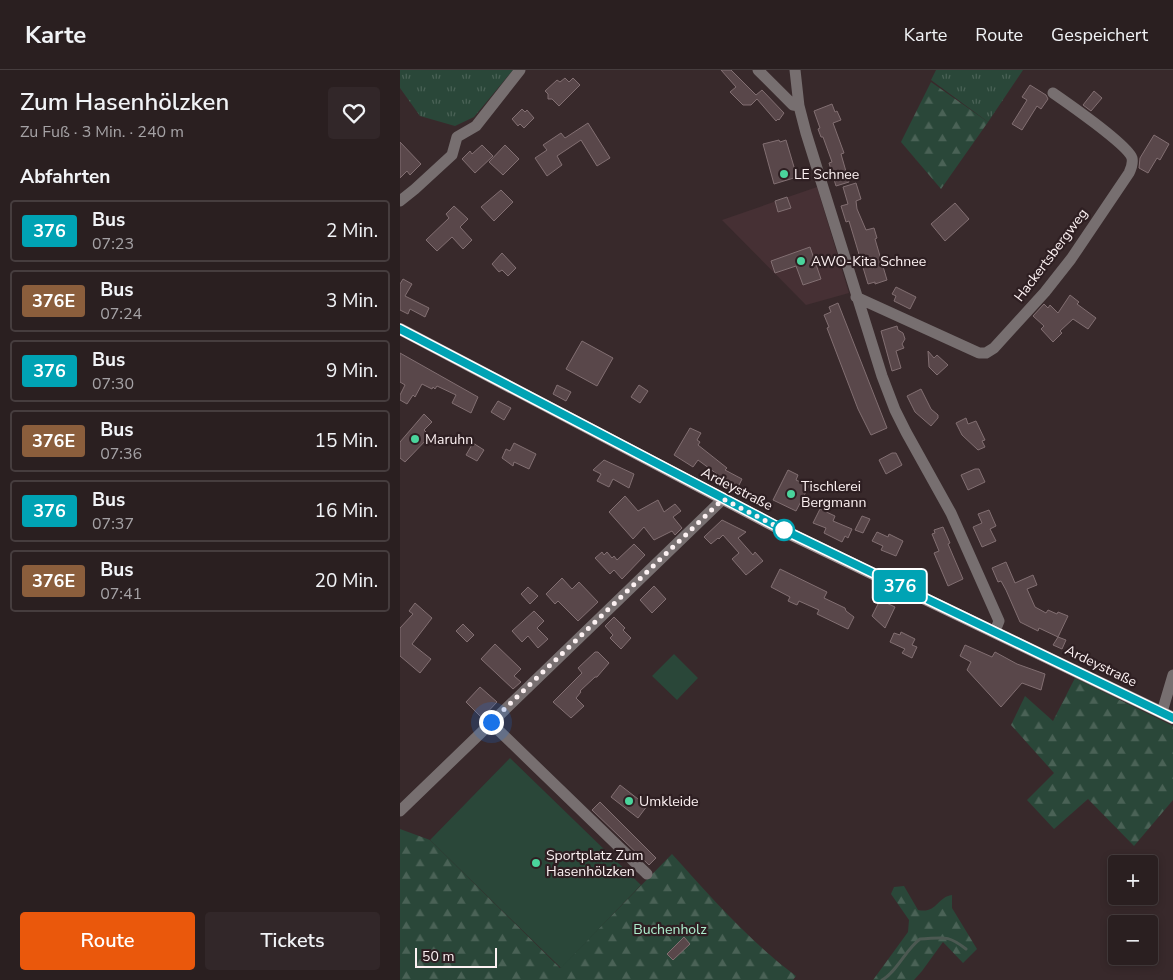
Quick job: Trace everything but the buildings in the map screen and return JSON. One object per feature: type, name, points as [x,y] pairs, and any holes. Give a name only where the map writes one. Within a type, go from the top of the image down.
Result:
[{"type":"main road","name":"Ardeystraße","points":[[400,329],[784,530],[1168,715]]},
{"type":"street","points":[[400,201],[452,155],[457,137],[476,126],[520,70]]},
{"type":"street","points":[[758,70],[793,104],[799,106]]},
{"type":"street","points":[[794,70],[799,106],[856,297],[882,376],[895,410],[951,513],[999,621],[995,631]]},
{"type":"street","name":"Hackertsbergweg","points":[[856,297],[979,353],[986,353],[994,348],[1045,292],[1071,259],[1129,173],[1132,165],[1132,157],[1126,150],[1087,117],[1053,92]]},
{"type":"street","points":[[400,811],[723,499]]},
{"type":"street","points":[[1168,715],[1173,676]]},
{"type":"street","points":[[491,722],[647,874]]},
{"type":"shaded area","name":"AWO-Kita Schnee","points":[[817,187],[849,293],[806,305],[722,220]]},
{"type":"green space","points":[[400,70],[513,70],[474,117],[455,126],[420,116],[400,88]]},
{"type":"green space","points":[[936,70],[1023,70],[988,122],[931,80]]},
{"type":"green space","points":[[931,82],[988,122],[941,189],[901,142]]},
{"type":"green space","points":[[674,654],[698,678],[677,700],[652,676]]},
{"type":"green space","points":[[1075,678],[1173,726],[1173,800],[1134,846],[1088,799],[1054,829],[1027,800],[1054,773],[1011,725],[1025,696],[1053,721]]},
{"type":"green space","name":"Sportplatz Zum Hasenhölzken","points":[[510,758],[641,885],[561,968],[430,840]]},
{"type":"green space","name":"Buchenholz","points":[[400,829],[430,840],[560,968],[672,854],[747,934],[796,976],[793,980],[400,980]]},
{"type":"green space","points":[[904,886],[918,910],[929,910],[947,896],[952,895],[952,908],[977,949],[963,963],[943,942],[914,980],[873,980],[908,932],[909,920],[891,894],[894,887]]},
{"type":"waterway","points":[[882,980],[892,972],[920,939],[949,939],[966,949]]},
{"type":"bus line","name":"376","points":[[400,329],[784,530],[1173,718]]},
{"type":"place","name":"LE Schnee","points":[[784,174]]},
{"type":"place","name":"AWO-Kita Schnee","points":[[801,261]]},
{"type":"place","name":"Maruhn","points":[[415,439]]},
{"type":"place","name":"Tischlerei Bergmann","points":[[791,494]]},
{"type":"place","name":"Umkleide","points":[[629,801]]},
{"type":"place","name":"Sportplatz Zum Hasenhölzken","points":[[536,863]]},
{"type":"route","points":[[491,722],[723,499],[784,530]]}]
